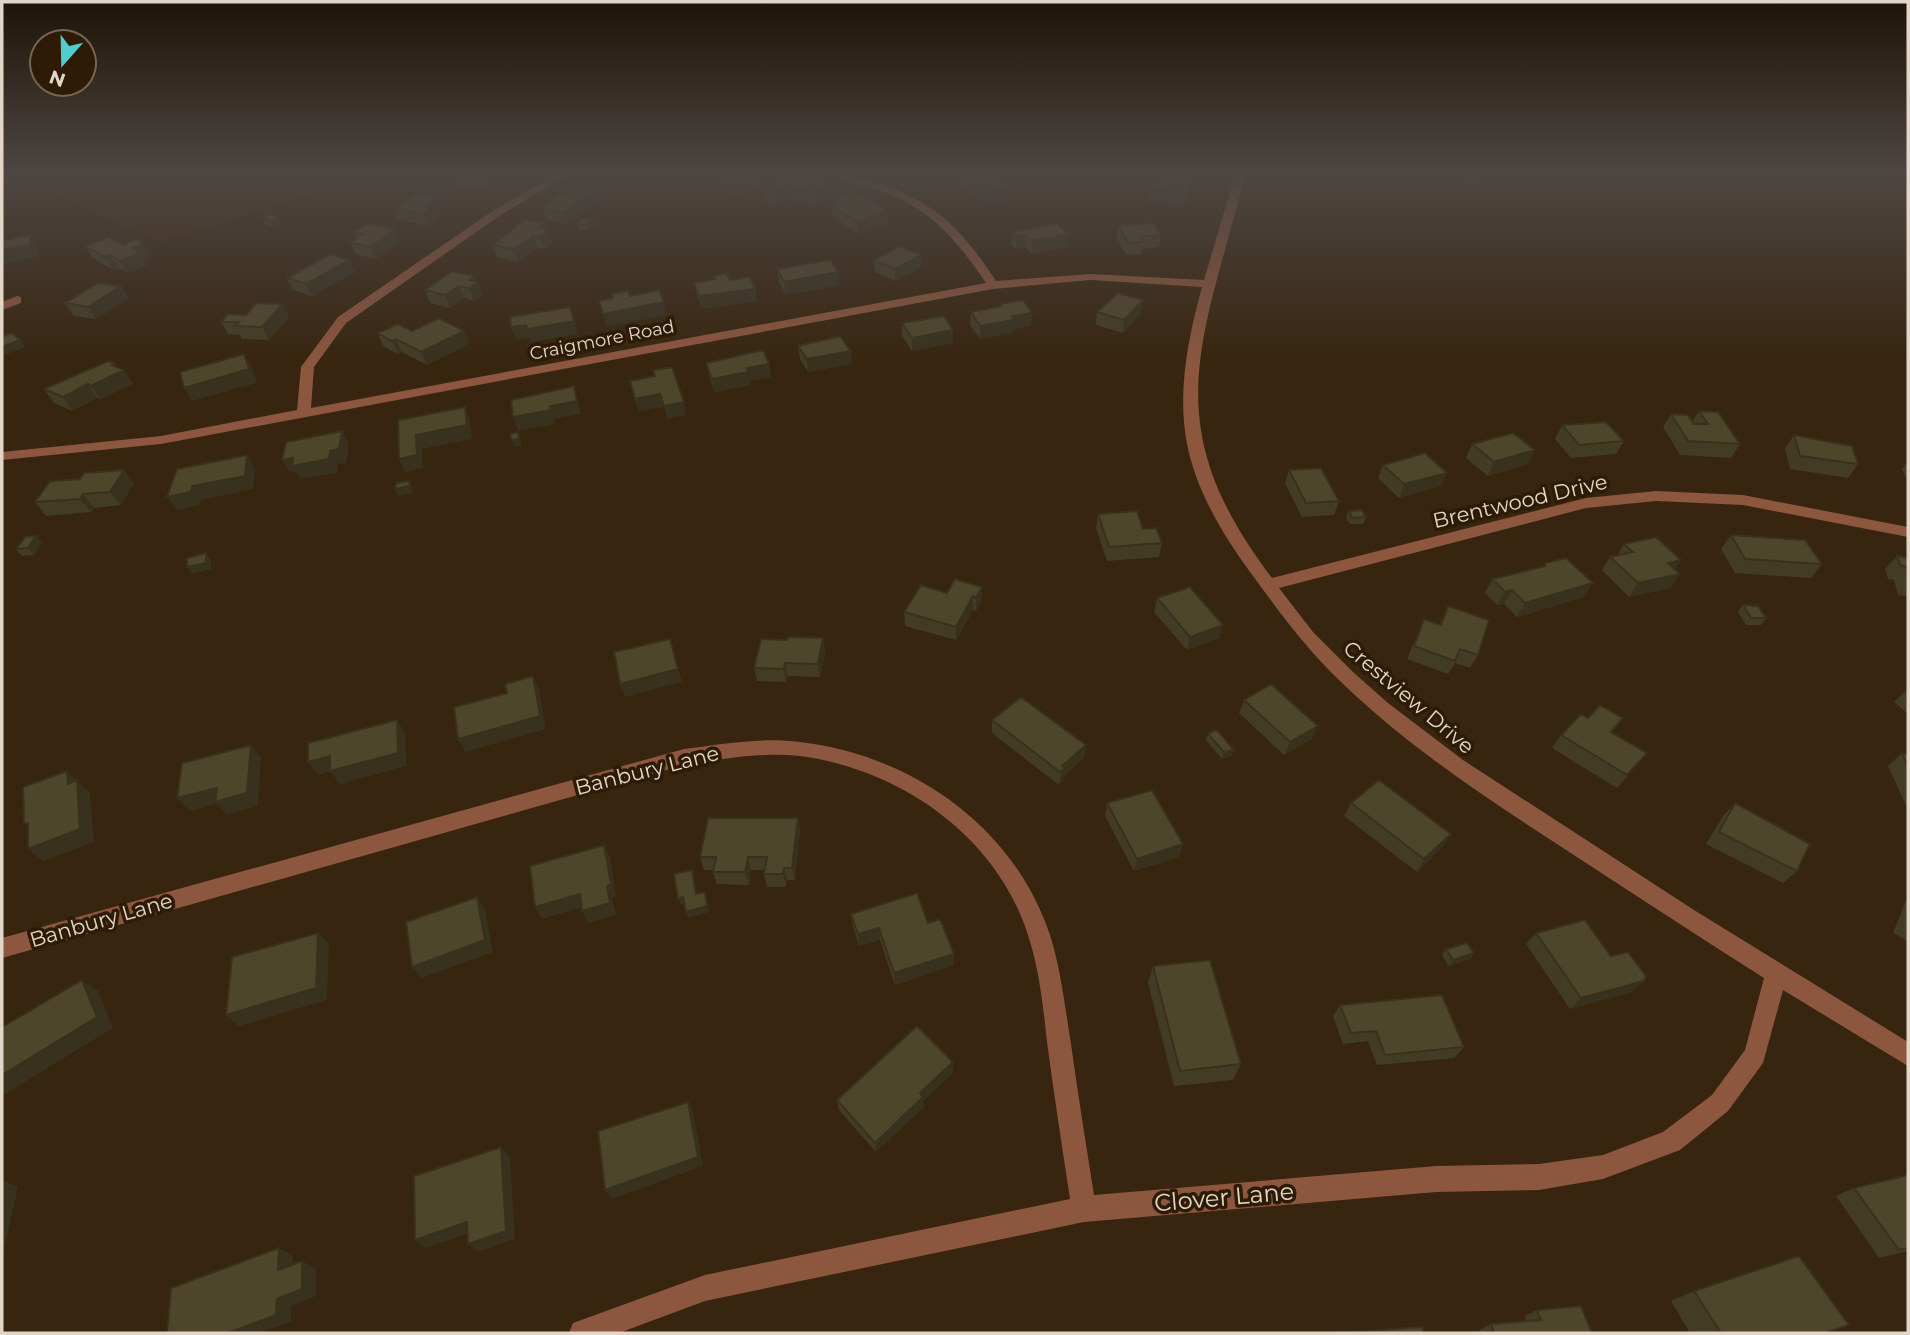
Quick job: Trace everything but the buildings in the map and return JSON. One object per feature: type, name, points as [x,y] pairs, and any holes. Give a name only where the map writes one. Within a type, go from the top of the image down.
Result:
[{"type":"street","points":[[304,414],[308,368],[341,320],[461,237]]},
{"type":"street","points":[[960,237],[993,285]]},
{"type":"street","name":"Crestview Drive","points":[[1223,237],[1191,367],[1190,394],[1195,444],[1218,508],[1249,562],[1311,641],[1345,676],[1414,737],[1474,780],[1776,976],[1908,1055]]},
{"type":"street","name":"Craigmore Road","points":[[2,457],[161,440],[993,285],[1090,277],[1210,284]]},
{"type":"street","points":[[2,306],[16,300]]},
{"type":"street","name":"Brentwood Drive","points":[[1268,586],[1586,503],[1656,496],[1743,500],[1908,532]]},
{"type":"street","name":"Banbury Lane","points":[[2,948],[684,757],[739,748],[800,749],[852,760],[905,780],[936,799],[974,829],[1009,872],[1033,917],[1048,963],[1084,1209]]},
{"type":"street","name":"Clover Lane","points":[[583,1333],[705,1288],[1084,1209],[1437,1179],[1539,1177],[1603,1167],[1671,1141],[1720,1103],[1755,1055],[1776,976]]},
{"type":"shaded area","points":[[147,237],[176,237],[161,242]]}]
